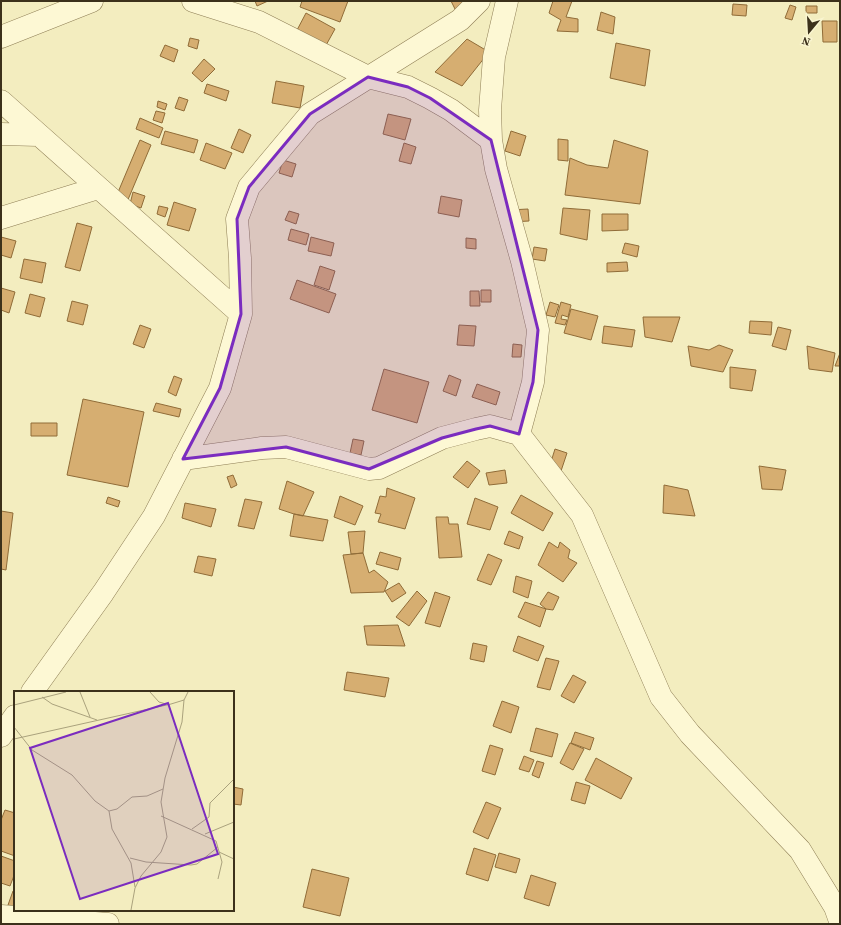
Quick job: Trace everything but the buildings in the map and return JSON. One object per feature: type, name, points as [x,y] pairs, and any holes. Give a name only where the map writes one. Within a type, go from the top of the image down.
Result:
[{"type":"street","points":[[1,37],[92,1]]},
{"type":"street","points":[[194,1],[259,22],[368,77],[408,87],[451,110],[491,140]]},
{"type":"street","points":[[33,691],[103,593],[154,516],[220,388],[242,314],[237,219],[249,187],[310,114],[460,20],[478,1]]},
{"type":"street","points":[[506,1],[494,57],[490,110],[491,140],[496,169],[522,261],[538,330],[533,382],[519,434]]},
{"type":"street","points":[[1,101],[242,314]]},
{"type":"street","points":[[1,134],[38,135]]},
{"type":"street","points":[[1,218],[98,188]]},
{"type":"street","points":[[183,459],[262,448],[286,448],[369,469],[378,468],[442,438],[476,429],[490,426],[519,434],[582,515],[661,697],[690,734],[800,850],[835,907],[840,921]]},
{"type":"street","points":[[1,736],[14,717]]},
{"type":"street","points":[[1,917],[16,924]]},
{"type":"street","points":[[1,917],[108,924]]},
{"type":"highlighted area","points":[[368,77],[408,87],[430,98],[491,140],[538,330],[533,382],[519,434],[490,426],[476,429],[442,438],[369,469],[286,447],[183,459],[220,388],[241,314],[237,219],[249,187],[310,114]]}]
